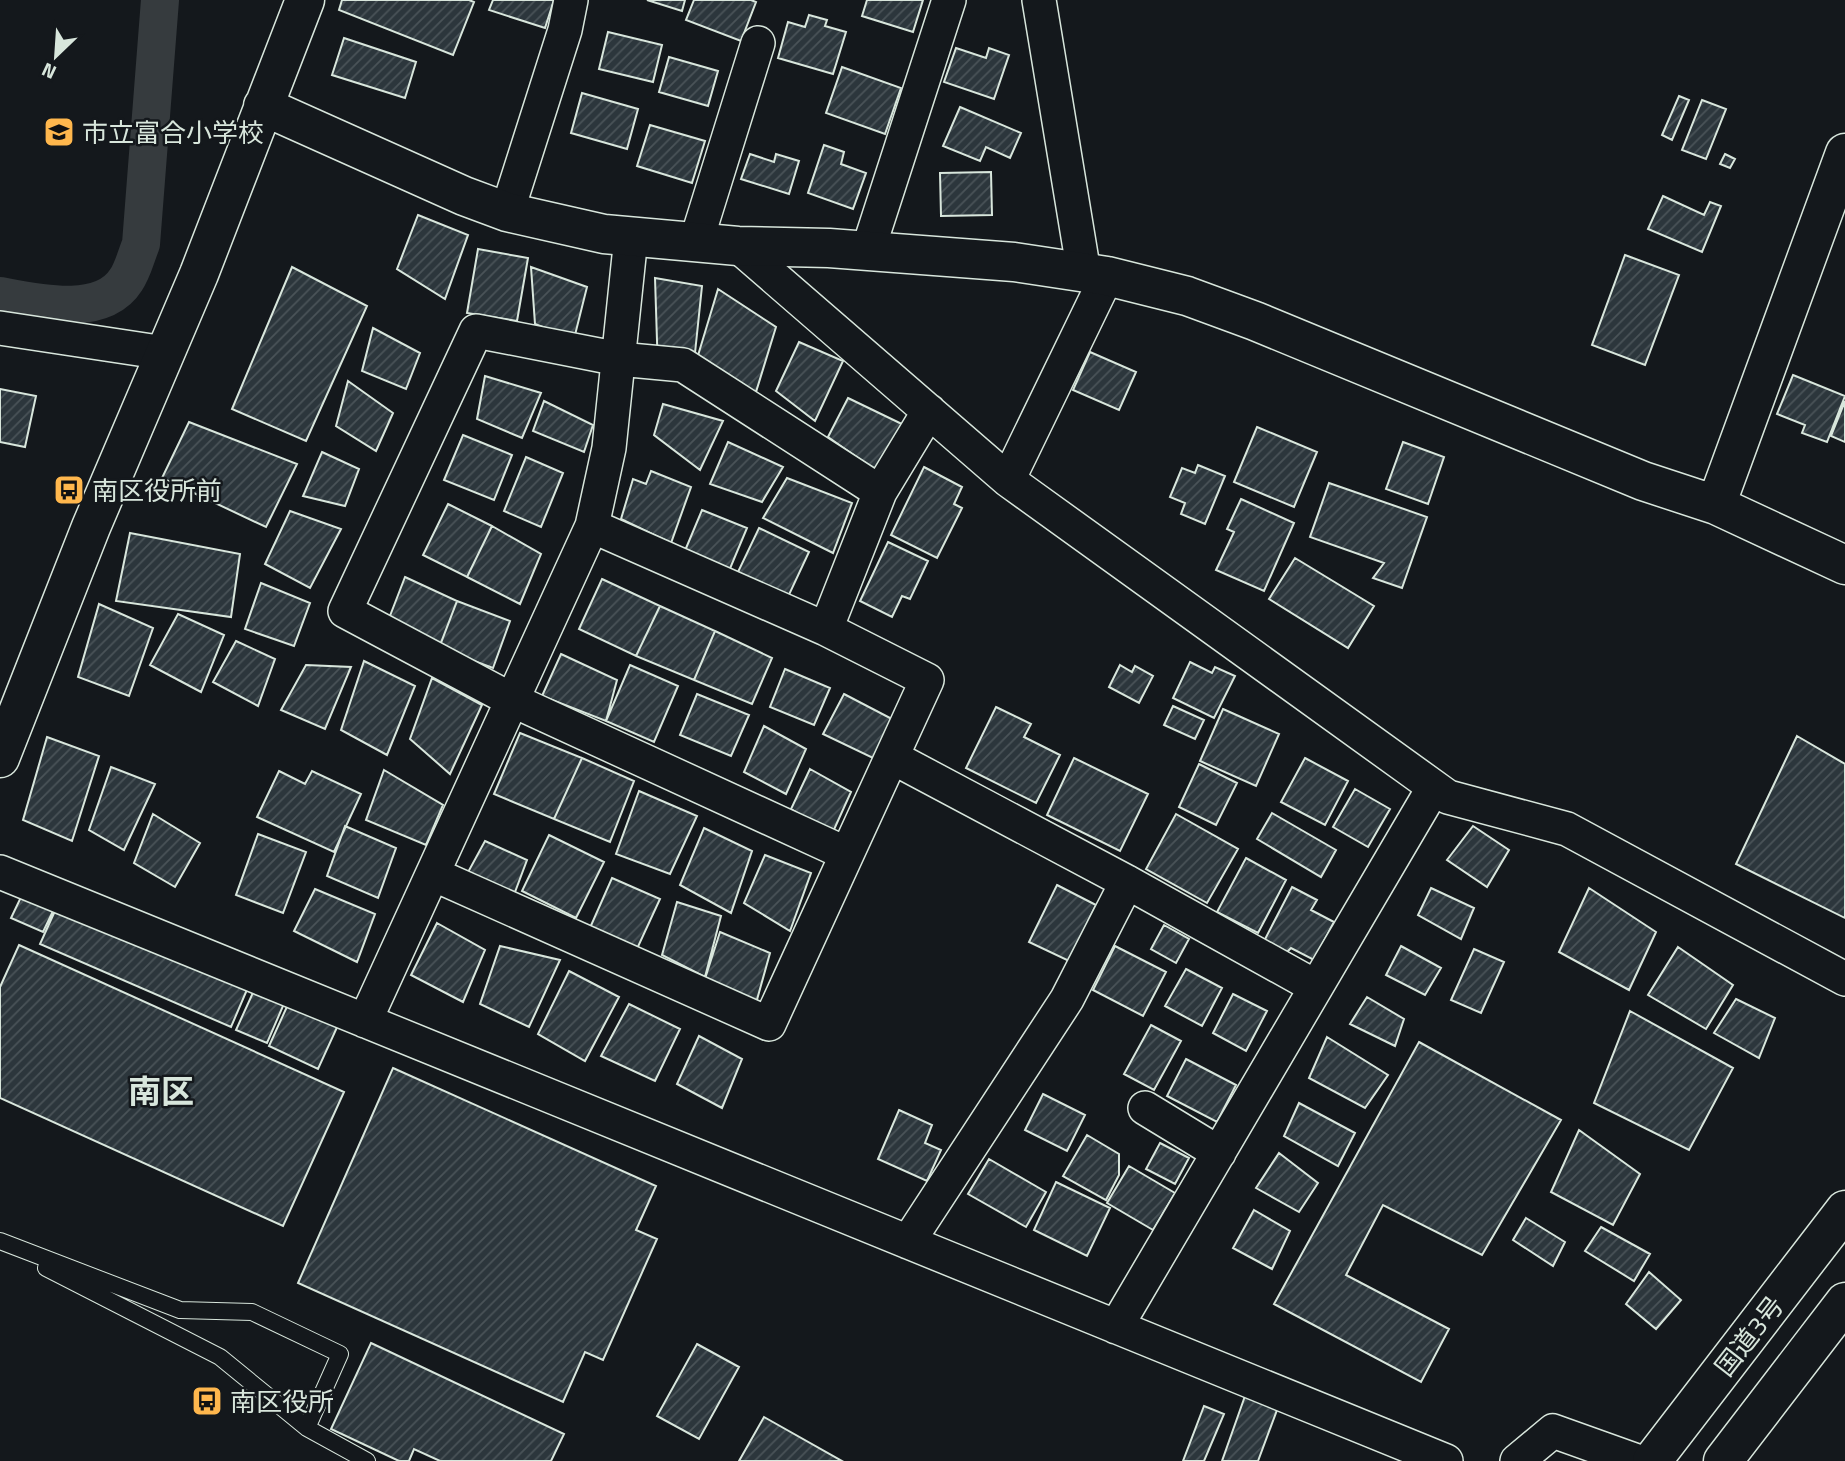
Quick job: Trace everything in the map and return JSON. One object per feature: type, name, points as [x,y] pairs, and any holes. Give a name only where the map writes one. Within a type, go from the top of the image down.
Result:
[{"type":"main road","points":[[0,758],[91,527],[199,274],[305,0]]},
{"type":"main road","points":[[263,106],[464,196],[507,212],[604,234],[738,246],[868,250],[1014,262],[1096,275],[1187,296],[1255,321],[1643,481],[1716,505],[1845,565]]},
{"type":"main road","points":[[1716,505],[1845,153]]},
{"type":"main road","name":"国道3号","points":[[1652,1461],[1845,1210]]},
{"type":"main road","name":"国道3号","points":[[1723,1461],[1845,1302]]},
{"type":"street","points":[[507,212],[565,30],[570,0]]},
{"type":"street","points":[[868,250],[949,0]]},
{"type":"street","points":[[1008,480],[1096,275],[1039,0]]},
{"type":"street","points":[[696,242],[758,43]]},
{"type":"street","points":[[365,1021],[592,526],[609,448],[631,237]]},
{"type":"street","points":[[738,246],[1008,480],[1448,797],[1567,829],[1845,979]]},
{"type":"street","points":[[0,328],[165,353]]},
{"type":"street","points":[[847,854],[512,700],[345,611],[476,331],[619,359],[683,365],[880,492]]},
{"type":"street","points":[[826,629],[880,492],[929,411]]},
{"type":"street","points":[[433,874],[769,1024],[892,757],[927,680],[826,629],[592,526]]},
{"type":"street","points":[[892,757],[1128,882],[1317,987]]},
{"type":"street","points":[[1116,1327],[1434,787]]},
{"type":"street","points":[[0,872],[1446,1461]]},
{"type":"street","points":[[908,1241],[1067,999],[1128,882]]},
{"type":"street","points":[[1145,1108],[1219,1153]]},
{"type":"street","points":[[1517,1461],[1553,1431],[1637,1461]]},
{"type":"lane","points":[[0,1243],[180,1310],[252,1312],[340,1354],[307,1428]]},
{"type":"lane","points":[[0,1243],[220,1357],[307,1428],[367,1461]]},
{"type":"building","points":[[342,0],[474,2],[453,55],[339,10]]},
{"type":"building","points":[[493,0],[554,0],[545,28],[489,10]]},
{"type":"building","points":[[647,0],[685,0],[682,11]]},
{"type":"building","points":[[694,0],[756,2],[741,41],[686,20]]},
{"type":"building","points":[[867,0],[923,0],[913,32],[862,16]]},
{"type":"building","points":[[809,15],[827,20],[825,26],[846,32],[833,74],[778,58],[788,22],[805,27]]},
{"type":"building","points":[[608,32],[662,45],[653,82],[599,69]]},
{"type":"building","points":[[344,38],[416,62],[405,98],[332,75]]},
{"type":"building","points":[[956,48],[986,58],[989,48],[1009,55],[994,99],[944,82]]},
{"type":"building","points":[[669,57],[718,71],[708,106],[659,92]]},
{"type":"building","points":[[842,67],[901,88],[885,134],[826,113]]},
{"type":"building","points":[[582,93],[638,109],[627,149],[571,133]]},
{"type":"building","points":[[1679,96],[1689,100],[1672,140],[1662,135]]},
{"type":"building","points":[[1702,100],[1726,109],[1706,159],[1682,150]]},
{"type":"building","points":[[960,107],[1021,133],[1010,158],[986,147],[980,161],[943,146]]},
{"type":"building","points":[[650,125],[705,141],[692,183],[637,166]]},
{"type":"building","points":[[824,145],[844,152],[841,164],[866,173],[853,209],[808,193]]},
{"type":"building","points":[[750,154],[774,162],[776,154],[799,161],[789,194],[741,179]]},
{"type":"building","points":[[1725,154],[1735,159],[1730,168],[1720,164]]},
{"type":"building","points":[[991,172],[992,215],[941,216],[940,173]]},
{"type":"building","points":[[1663,196],[1704,215],[1710,202],[1721,206],[1702,252],[1648,229]]},
{"type":"building","points":[[418,215],[468,235],[445,299],[397,269]]},
{"type":"building","points":[[478,249],[528,258],[517,321],[467,313]]},
{"type":"building","points":[[1625,255],[1679,275],[1645,365],[1592,345]]},
{"type":"building","points":[[292,267],[367,306],[306,441],[232,409]]},
{"type":"building","points":[[531,267],[587,287],[574,339],[535,324]]},
{"type":"building","points":[[655,278],[702,286],[693,372],[658,372]]},
{"type":"building","points":[[718,289],[776,327],[756,392],[693,372]]},
{"type":"building","points":[[373,328],[420,353],[406,389],[362,371]]},
{"type":"building","points":[[799,342],[843,361],[815,421],[776,391]]},
{"type":"building","points":[[1090,352],[1136,372],[1119,410],[1073,390]]},
{"type":"building","points":[[1793,375],[1845,396],[1827,442],[1802,433],[1805,425],[1777,414]]},
{"type":"building","points":[[485,376],[541,393],[522,438],[477,419]]},
{"type":"building","points":[[348,381],[393,413],[376,451],[336,426]]},
{"type":"building","points":[[0,389],[36,396],[25,447],[0,442]]},
{"type":"building","points":[[848,398],[906,426],[881,474],[828,437]]},
{"type":"building","points":[[544,401],[593,425],[584,452],[533,431]]},
{"type":"building","points":[[1845,401],[1845,442],[1831,436]]},
{"type":"building","points":[[663,404],[723,421],[700,470],[654,435]]},
{"type":"building","points":[[189,422],[297,464],[266,527],[162,478]]},
{"type":"building","points":[[1257,427],[1317,452],[1294,507],[1234,482]]},
{"type":"building","points":[[463,435],[512,455],[494,500],[444,480]]},
{"type":"building","points":[[728,442],[783,467],[762,502],[710,484]]},
{"type":"building","points":[[1403,442],[1444,457],[1428,504],[1386,489]]},
{"type":"building","points":[[322,452],[359,469],[345,506],[303,496]]},
{"type":"building","points":[[526,457],[563,473],[541,527],[504,511]]},
{"type":"building","points":[[1198,465],[1225,476],[1205,524],[1181,514],[1185,503],[1170,497],[1182,468],[1195,473]]},
{"type":"building","points":[[924,467],[962,487],[954,504],[962,508],[937,558],[891,535]]},
{"type":"building","points":[[651,471],[691,487],[671,543],[621,519],[633,479],[646,484]]},
{"type":"building","points":[[787,478],[852,503],[833,553],[763,518]]},
{"type":"building","points":[[1329,483],[1427,517],[1402,588],[1373,578],[1384,563],[1310,537]]},
{"type":"building","points":[[1241,499],[1294,523],[1264,591],[1216,570],[1234,532],[1227,529]]},
{"type":"building","points":[[448,504],[492,526],[467,577],[423,555]]},
{"type":"building","points":[[702,510],[747,528],[729,571],[684,553]]},
{"type":"building","points":[[290,511],[341,529],[310,588],[265,564]]},
{"type":"building","points":[[492,526],[541,554],[520,604],[467,577]]},
{"type":"building","points":[[759,528],[809,552],[787,599],[737,574]]},
{"type":"building","points":[[130,533],[240,554],[231,617],[116,601]]},
{"type":"building","points":[[888,542],[928,561],[910,599],[902,596],[892,617],[860,601]]},
{"type":"building","points":[[1295,558],[1374,606],[1348,648],[1269,599]]},
{"type":"building","points":[[405,577],[457,601],[439,648],[388,621]]},
{"type":"building","points":[[602,579],[660,606],[636,656],[579,629]]},
{"type":"building","points":[[261,583],[310,603],[294,646],[245,629]]},
{"type":"building","points":[[457,601],[510,621],[493,668],[439,648]]},
{"type":"building","points":[[99,604],[153,628],[129,696],[78,677]]},
{"type":"building","points":[[660,606],[715,631],[694,680],[636,656]]},
{"type":"building","points":[[178,614],[224,635],[201,692],[150,665]]},
{"type":"building","points":[[715,631],[772,658],[752,704],[694,680]]},
{"type":"building","points":[[236,641],[275,659],[258,706],[213,682]]},
{"type":"building","points":[[561,654],[617,680],[606,721],[542,696]]},
{"type":"building","points":[[364,661],[415,686],[387,755],[341,730]]},
{"type":"building","points":[[1190,662],[1212,673],[1215,667],[1235,676],[1214,718],[1173,698]]},
{"type":"building","points":[[306,665],[351,667],[325,729],[281,710]]},
{"type":"building","points":[[630,665],[678,686],[654,742],[606,721]]},
{"type":"building","points":[[1120,665],[1132,672],[1135,666],[1153,676],[1139,703],[1109,687]]},
{"type":"building","points":[[785,669],[830,688],[814,725],[770,707]]},
{"type":"building","points":[[432,678],[482,705],[450,774],[410,739]]},
{"type":"building","points":[[697,694],[749,715],[731,756],[680,735]]},
{"type":"building","points":[[844,694],[892,719],[875,759],[823,734]]},
{"type":"building","points":[[1173,706],[1204,720],[1195,739],[1164,725]]},
{"type":"building","points":[[996,707],[1031,724],[1024,737],[1060,755],[1036,803],[966,768]]},
{"type":"building","points":[[1223,709],[1279,734],[1256,786],[1200,761]]},
{"type":"building","points":[[764,726],[806,749],[786,794],[744,772]]},
{"type":"building","points":[[520,733],[582,758],[554,819],[494,794]]},
{"type":"building","points":[[1797,736],[1845,764],[1845,918],[1736,864]]},
{"type":"building","points":[[47,737],[99,756],[72,841],[23,820]]},
{"type":"building","points":[[582,758],[634,781],[610,842],[554,819]]},
{"type":"building","points":[[1074,758],[1148,794],[1120,851],[1047,815]]},
{"type":"building","points":[[1305,758],[1348,781],[1325,825],[1281,802]]},
{"type":"building","points":[[1199,764],[1237,783],[1216,825],[1179,807]]},
{"type":"building","points":[[111,767],[155,784],[124,850],[89,830]]},
{"type":"building","points":[[810,769],[851,792],[832,834],[791,809]]},
{"type":"building","points":[[384,770],[443,805],[426,845],[366,820]]},
{"type":"building","points":[[279,771],[305,784],[312,771],[361,794],[334,852],[257,817]]},
{"type":"building","points":[[1355,789],[1390,809],[1368,847],[1333,827]]},
{"type":"building","points":[[639,791],[697,816],[670,874],[616,854]]},
{"type":"building","points":[[1272,813],[1336,850],[1321,877],[1257,839]]},
{"type":"building","points":[[153,814],[200,843],[175,887],[134,863]]},
{"type":"building","points":[[1176,814],[1238,849],[1207,903],[1146,869]]},
{"type":"building","points":[[345,826],[396,848],[378,898],[327,876]]},
{"type":"building","points":[[1473,826],[1509,850],[1487,887],[1447,860]]},
{"type":"building","points":[[704,828],[752,851],[731,913],[680,885]]},
{"type":"building","points":[[258,834],[306,852],[283,913],[236,895]]},
{"type":"building","points":[[549,835],[604,862],[576,918],[522,891]]},
{"type":"building","points":[[485,841],[527,860],[512,900],[467,874]]},
{"type":"building","points":[[765,855],[811,873],[790,931],[744,903]]},
{"type":"building","points":[[1246,858],[1286,880],[1258,933],[1217,912]]},
{"type":"building","points":[[612,878],[660,899],[636,951],[589,930]]},
{"type":"building","points":[[1057,885],[1096,905],[1069,961],[1029,942]]},
{"type":"building","points":[[1292,887],[1317,900],[1311,910],[1334,922],[1314,960],[1291,948],[1283,956],[1262,945]]},
{"type":"building","points":[[1431,888],[1474,908],[1461,939],[1418,915]]},
{"type":"building","points":[[1589,888],[1656,932],[1629,990],[1559,952]]},
{"type":"building","points":[[315,889],[375,914],[357,962],[294,931]]},
{"type":"building","points":[[22,895],[54,909],[43,932],[11,918]]},
{"type":"building","points":[[59,902],[249,985],[231,1027],[40,944]]},
{"type":"building","points":[[677,902],[721,916],[705,977],[662,955]]},
{"type":"building","points":[[437,923],[485,950],[463,1002],[411,975]]},
{"type":"building","points":[[1164,925],[1189,939],[1176,963],[1151,949]]},
{"type":"building","points":[[720,932],[770,953],[753,1014],[702,988]]},
{"type":"building","points":[[19,945],[344,1092],[283,1226],[0,1098],[0,987]]},
{"type":"building","points":[[500,946],[560,960],[529,1027],[480,1004]]},
{"type":"building","points":[[1115,946],[1166,972],[1143,1016],[1093,990]]},
{"type":"building","points":[[1401,946],[1441,968],[1425,995],[1386,975]]},
{"type":"building","points":[[1678,947],[1733,985],[1706,1029],[1648,995]]},
{"type":"building","points":[[1474,949],[1504,962],[1481,1013],[1451,1000]]},
{"type":"building","points":[[1186,969],[1222,988],[1202,1026],[1165,1006]]},
{"type":"building","points":[[569,971],[619,997],[585,1061],[538,1034]]},
{"type":"building","points":[[256,986],[286,999],[267,1043],[236,1030]]},
{"type":"building","points":[[1233,994],[1267,1011],[1246,1051],[1213,1033]]},
{"type":"building","points":[[1367,997],[1404,1019],[1395,1046],[1350,1024]]},
{"type":"building","points":[[1736,999],[1775,1018],[1759,1058],[1714,1033]]},
{"type":"building","points":[[290,1000],[339,1023],[318,1069],[269,1046]]},
{"type":"building","points":[[629,1004],[680,1029],[655,1081],[601,1056]]},
{"type":"building","points":[[1630,1011],[1733,1068],[1689,1150],[1594,1103]]},
{"type":"building","points":[[1151,1025],[1181,1041],[1154,1090],[1124,1074]]},
{"type":"building","points":[[699,1036],[742,1059],[722,1108],[677,1084]]},
{"type":"building","points":[[1327,1037],[1388,1075],[1365,1108],[1309,1078]]},
{"type":"building","points":[[1419,1042],[1561,1120],[1482,1255],[1383,1205],[1346,1275],[1449,1329],[1421,1382],[1274,1304]]},
{"type":"building","points":[[1186,1059],[1236,1085],[1217,1122],[1167,1096]]},
{"type":"building","points":[[393,1068],[656,1186],[636,1230],[657,1239],[603,1360],[585,1352],[563,1402],[298,1283]]},
{"type":"building","points":[[1043,1094],[1085,1115],[1067,1151],[1025,1130]]},
{"type":"building","points":[[1299,1103],[1355,1133],[1338,1166],[1284,1136]]},
{"type":"building","points":[[899,1110],[932,1125],[925,1143],[941,1150],[927,1181],[878,1159]]},
{"type":"building","points":[[1579,1130],[1640,1174],[1613,1225],[1551,1192]]},
{"type":"building","points":[[1087,1135],[1119,1154],[1119,1175],[1106,1200],[1063,1176]]},
{"type":"building","points":[[1160,1143],[1189,1158],[1175,1184],[1146,1169]]},
{"type":"building","points":[[1279,1153],[1318,1183],[1299,1212],[1256,1188]]},
{"type":"building","points":[[989,1159],[1046,1192],[1026,1227],[968,1194]]},
{"type":"building","points":[[1129,1166],[1175,1193],[1153,1230],[1107,1203]]},
{"type":"building","points":[[1056,1182],[1110,1208],[1087,1256],[1034,1230]]},
{"type":"building","points":[[1254,1210],[1290,1231],[1272,1269],[1233,1248]]},
{"type":"building","points":[[1526,1218],[1565,1242],[1553,1266],[1513,1240]]},
{"type":"building","points":[[1601,1227],[1650,1254],[1634,1281],[1585,1251]]},
{"type":"building","points":[[1649,1272],[1681,1300],[1656,1329],[1626,1304]]},
{"type":"building","points":[[371,1343],[564,1434],[551,1461],[440,1461],[414,1449],[409,1461],[399,1461],[331,1429]]},
{"type":"building","points":[[697,1344],[739,1367],[699,1439],[657,1416]]},
{"type":"building","points":[[1245,1396],[1277,1410],[1258,1461],[1222,1461]]},
{"type":"building","points":[[1204,1406],[1224,1414],[1204,1461],[1183,1461]]},
{"type":"building","points":[[764,1417],[842,1461],[739,1461]]},
{"type":"waterway","points":[[0,296],[50,304],[85,304],[101,300],[115,292],[126,280],[141,244],[160,0]]},
{"type":"place","name":"市立富合小学校","points":[[59,132]]},
{"type":"place","name":"南区役所前","points":[[69,490]]},
{"type":"place","name":"南区役所","points":[[207,1401]]},
{"type":"district","name":"南区","points":[[161,1091]]}]
